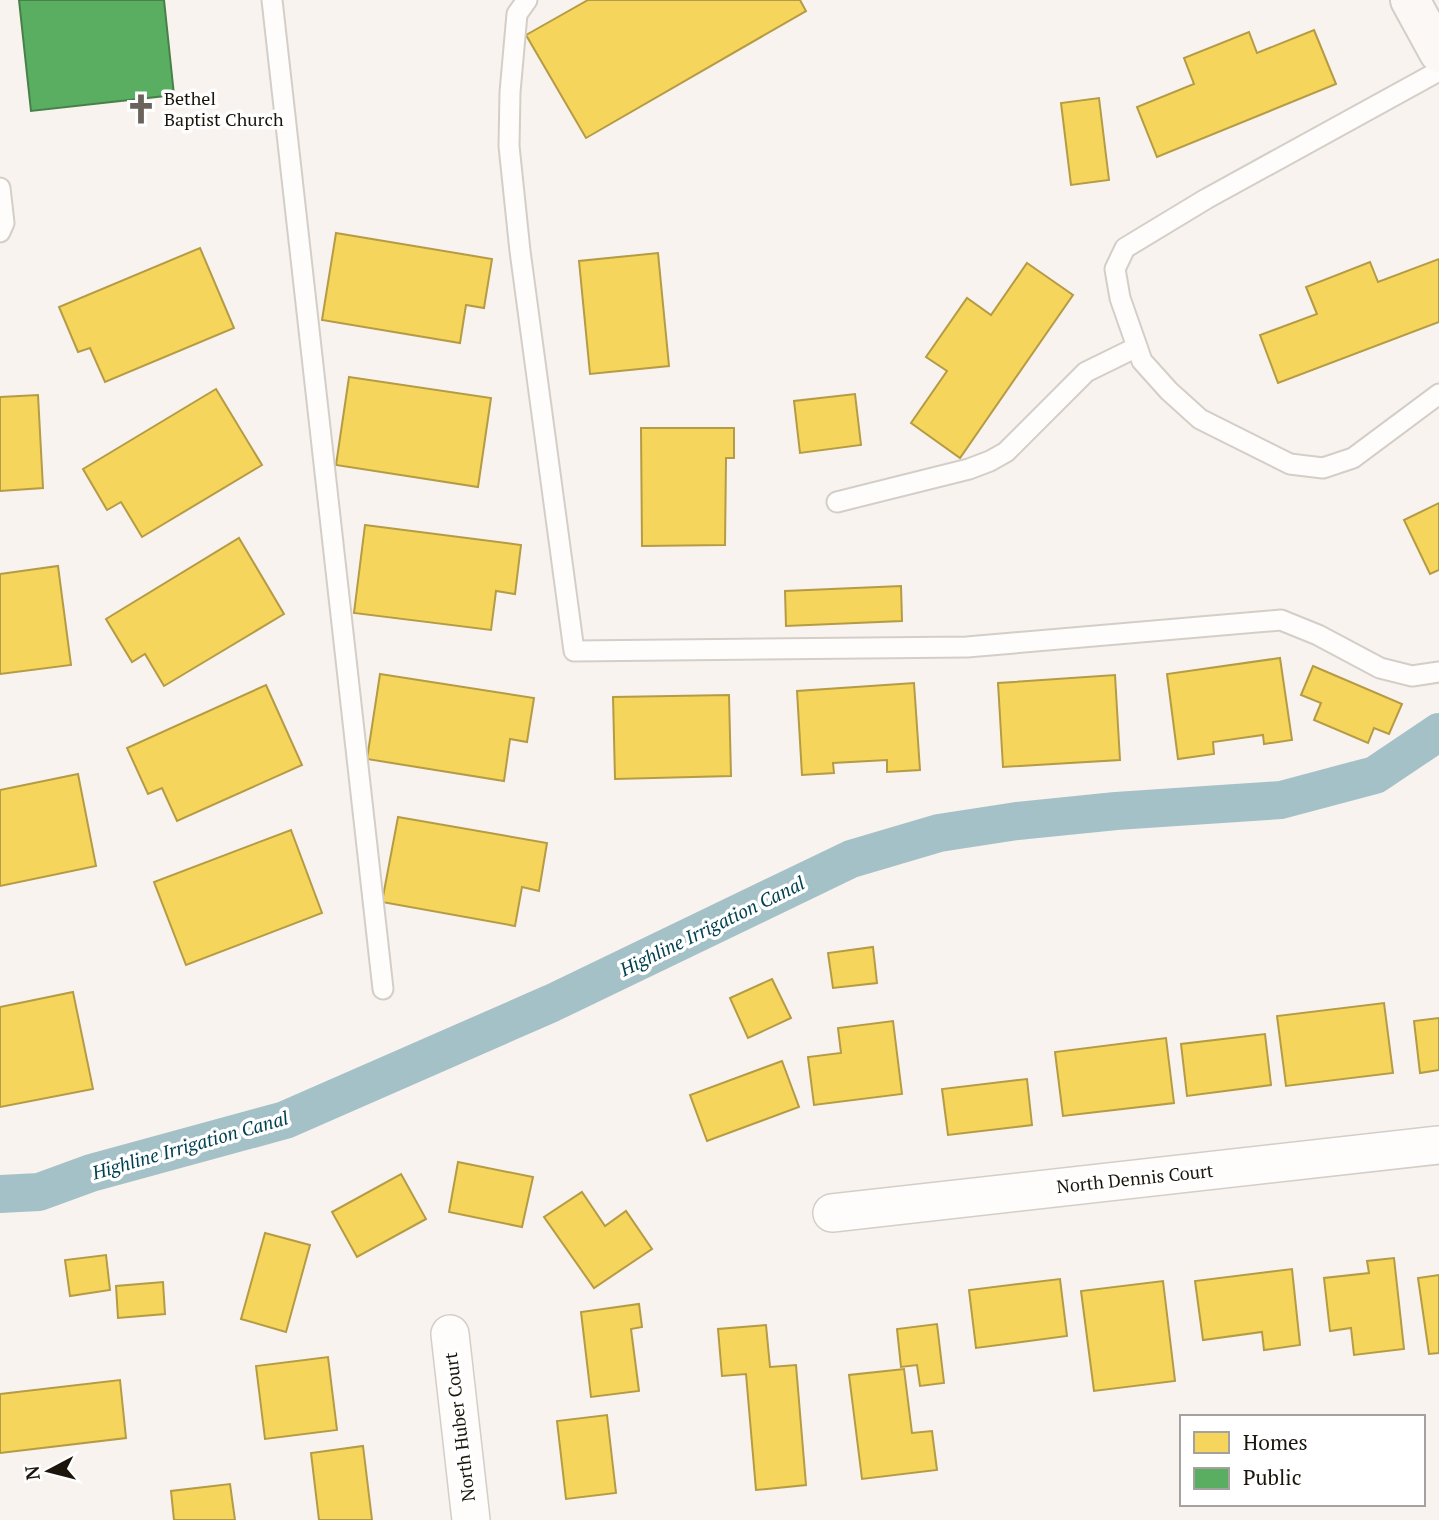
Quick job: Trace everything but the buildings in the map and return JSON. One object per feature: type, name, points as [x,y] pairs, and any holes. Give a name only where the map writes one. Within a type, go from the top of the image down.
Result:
[{"type":"street","name":"North Dennis Court","points":[[832,1213],[1439,1144]]},
{"type":"street","name":"North Huber Court","points":[[450,1334],[471,1520]]},
{"type":"lane","points":[[272,0],[383,989]]},
{"type":"lane","points":[[527,0],[517,14],[510,92],[509,146],[520,251],[574,651],[967,647],[1281,620],[1318,635],[1380,667],[1412,677],[1439,672]]},
{"type":"lane","points":[[1439,71],[1206,199],[1125,248],[1115,269],[1120,298],[1142,362],[1200,419],[1290,464],[1324,468],[1353,458],[1439,394]]},
{"type":"lane","points":[[0,188],[4,223],[0,232]]},
{"type":"lane","points":[[837,502],[969,469],[990,461],[1006,452],[1086,372],[1137,347]]},
{"type":"waterway","name":"Highline Irrigation Canal","points":[[0,1194],[39,1192],[91,1173],[285,1120],[552,1003],[851,859],[939,833],[1017,821],[1116,811],[1281,800],[1375,775],[1439,732]]},
{"type":"place","name":"Bethel Baptist Church","points":[[141,109]]}]
